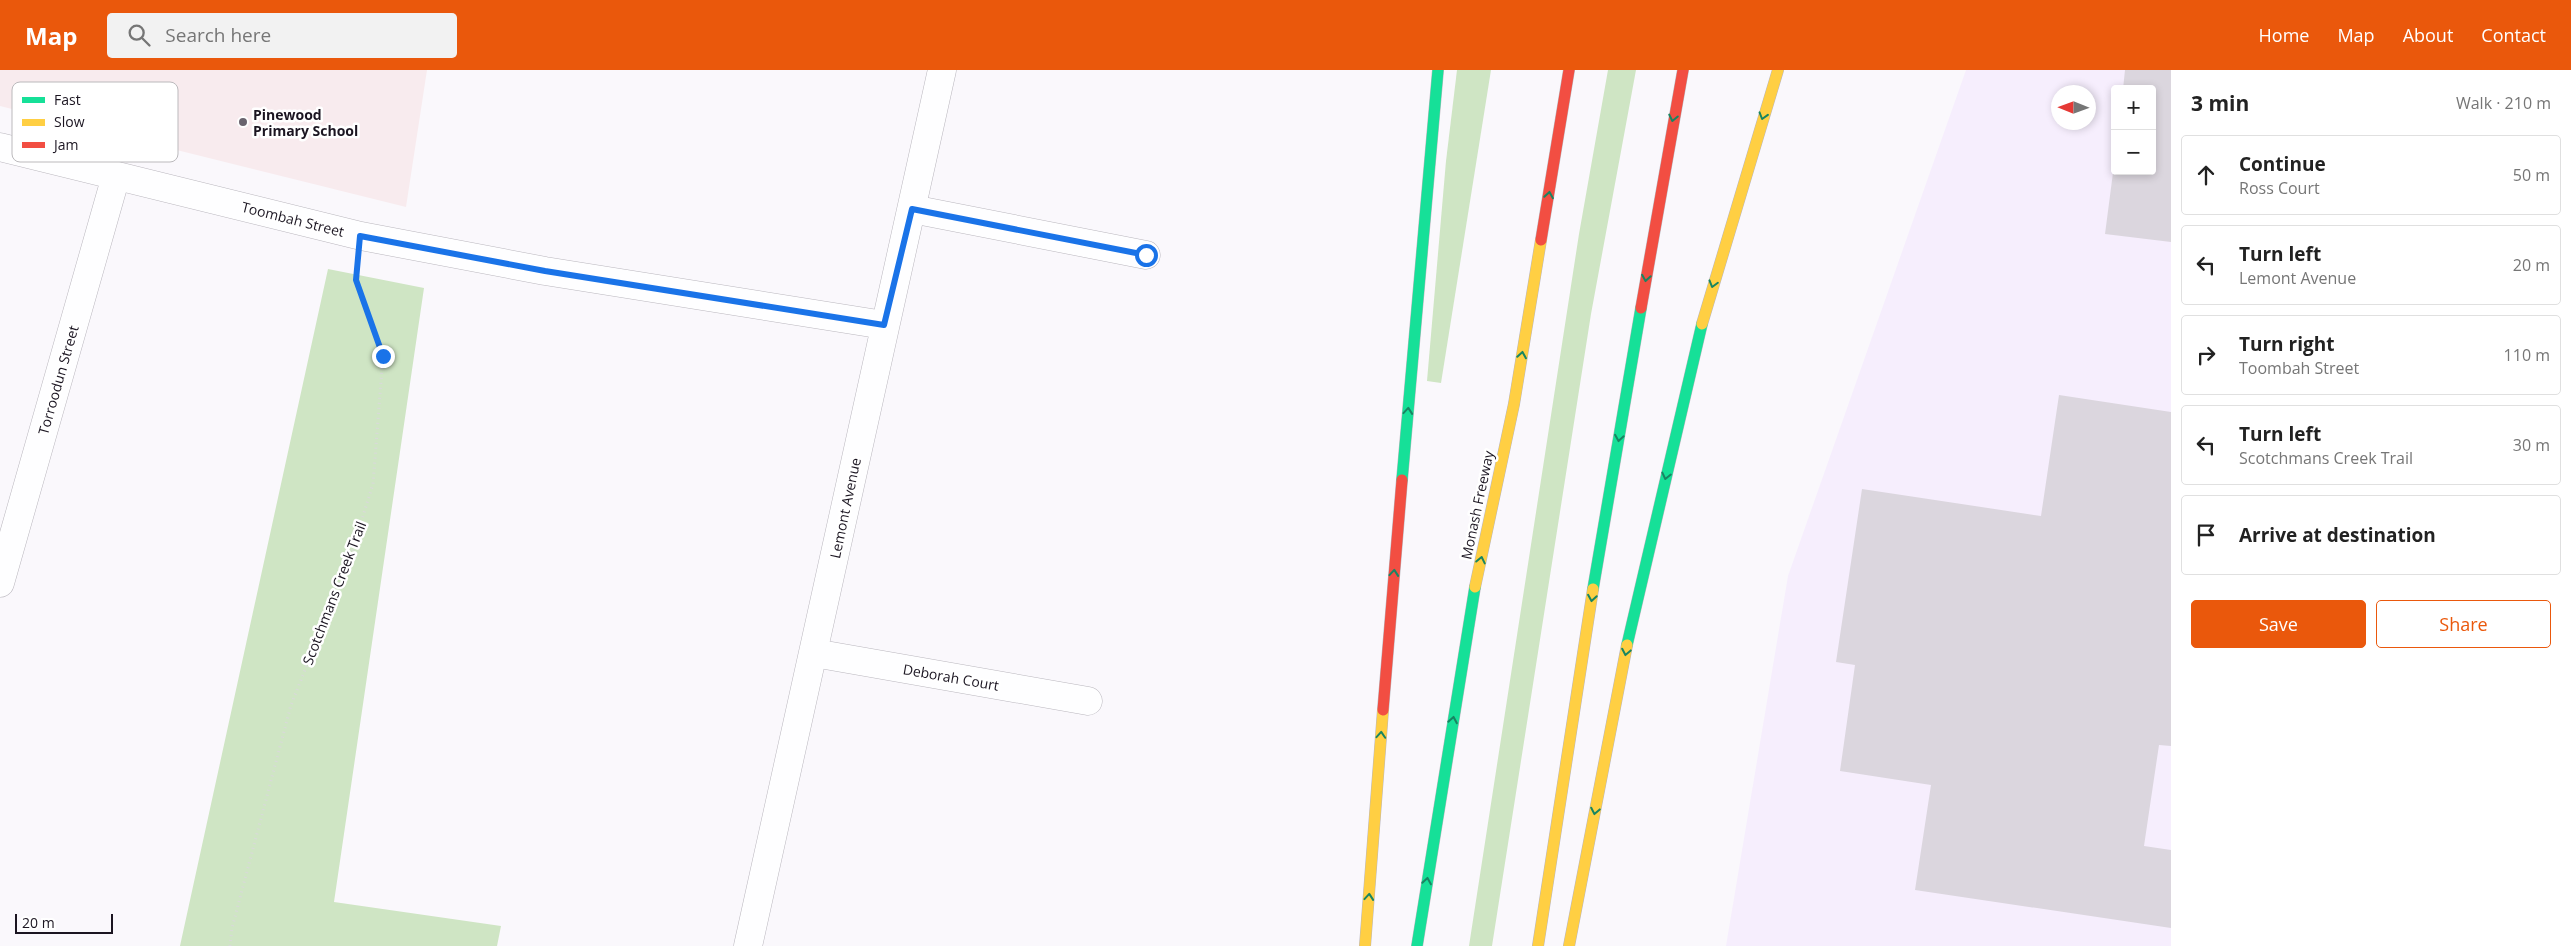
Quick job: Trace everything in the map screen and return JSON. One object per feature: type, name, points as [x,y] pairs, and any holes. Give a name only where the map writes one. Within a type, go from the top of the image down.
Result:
[{"type":"highway","points":[[1365,946],[1438,70]]},
{"type":"highway","name":"Monash Freeway","points":[[1417,946],[1476,582],[1514,404],[1570,70]]},
{"type":"highway","points":[[1538,946],[1590,610],[1666,150],[1683,70]]},
{"type":"highway","points":[[1569,946],[1633,616],[1700,332],[1778,70]]},
{"type":"street","name":"Lemont Avenue","points":[[748,946],[942,70]]},
{"type":"street","name":"Toombah Street","points":[[60,162],[360,236],[537,270],[884,325]]},
{"type":"street","name":"Torroodun Street","points":[[0,583],[116,176]]},
{"type":"street","points":[[912,209],[1146,255]]},
{"type":"street","name":"Deborah Court","points":[[814,653],[1088,701]]},
{"type":"path","name":"Scotchmans Creek Trail","points":[[230,946],[232,928],[291,705],[350,557],[373,484],[383,356],[356,280],[360,236]]},
{"type":"shaded area","name":"Pinewood Primary School","points":[[0,70],[427,70],[406,207],[178,150],[178,82],[12,82],[12,109],[0,106]]},
{"type":"shaded area","points":[[1966,70],[2171,70],[2171,946],[1726,946],[1788,576]]},
{"type":"green space","points":[[1457,70],[1491,70],[1441,383],[1427,381],[1446,161]]},
{"type":"green space","points":[[1608,70],[1636,70],[1591,314],[1492,946],[1469,946],[1579,234]]},
{"type":"green space","points":[[328,269],[424,288],[334,902],[501,926],[497,946],[180,946]]},
{"type":"building","points":[[2125,70],[2171,70],[2171,242],[2105,234],[2113,175],[2156,175],[2156,85],[2123,85]]},
{"type":"building","points":[[2059,395],[2171,412],[2171,746],[2159,745],[2144,846],[2171,850],[2171,928],[1915,890],[1931,785],[1840,771],[1855,665],[1836,662],[1862,489],[2041,516]]},
{"type":"traffic: fast","points":[[1402,480],[1438,70]]},
{"type":"traffic: fast","points":[[1593,589],[1641,308]]},
{"type":"traffic: fast","points":[[1627,645],[1702,324]]},
{"type":"traffic: fast","points":[[1417,946],[1475,587]]},
{"type":"traffic: slow","points":[[1702,324],[1778,70]]},
{"type":"traffic: slow","points":[[1475,587],[1514,404],[1541,240]]},
{"type":"traffic: slow","points":[[1538,946],[1593,589]]},
{"type":"traffic: slow","points":[[1569,946],[1627,645]]},
{"type":"traffic: slow","points":[[1365,946],[1383,710]]},
{"type":"traffic: jam","points":[[1541,240],[1569,70]]},
{"type":"traffic: jam","points":[[1641,308],[1683,70]]},
{"type":"traffic: jam","points":[[1383,710],[1402,480]]},
{"type":"place","name":"Pinewood Primary School","points":[[243,122]]},
{"type":"route","points":[[383,356],[356,280],[360,236],[545,271],[884,325],[912,209],[1146,255]]}]
